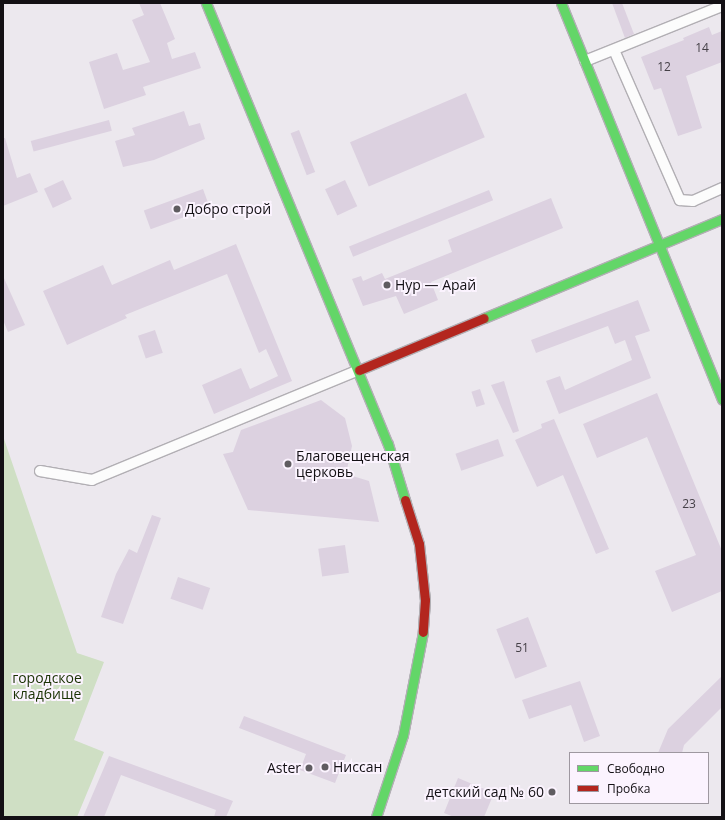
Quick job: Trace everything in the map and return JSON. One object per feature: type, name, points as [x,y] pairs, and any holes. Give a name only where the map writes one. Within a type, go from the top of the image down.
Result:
[{"type":"main road","points":[[206,3],[360,370],[392,453],[419,544],[425,600],[422,649],[403,735],[376,817]]},
{"type":"main road","points":[[561,3],[657,246],[722,400]]},
{"type":"main road","points":[[360,370],[722,219]]},
{"type":"street","points":[[585,61],[722,6]]},
{"type":"street","points":[[614,50],[680,200],[693,201],[722,188]]},
{"type":"street","points":[[40,471],[92,480],[360,370]]},
{"type":"green space","name":"городское кладбище","points":[[3,436],[77,653],[104,662],[74,740],[104,752],[77,817],[3,817]]},
{"type":"building","points":[[139,3],[160,3],[175,39],[167,43],[172,59],[195,52],[201,68],[143,87],[146,95],[104,109],[89,62],[117,53],[123,70],[150,62],[132,20],[144,15]]},
{"type":"building","points":[[612,3],[622,3],[634,34],[625,38]]},
{"type":"building","points":[[709,27],[712,35],[722,31],[722,62],[686,76],[702,128],[678,136],[661,88],[654,90],[641,57],[684,40],[683,38]]},
{"type":"building","points":[[466,93],[485,137],[369,186],[350,142]]},
{"type":"building","points":[[184,111],[189,126],[200,123],[205,139],[154,160],[123,167],[115,141],[135,135],[132,128]]},
{"type":"building","points":[[109,120],[112,131],[34,152],[31,141]]},
{"type":"building","points":[[299,130],[315,172],[307,175],[291,133]]},
{"type":"building","points":[[3,138],[5,138],[17,178],[30,173],[38,192],[3,206]]},
{"type":"building","points":[[63,180],[72,199],[53,208],[44,189]]},
{"type":"building","points":[[345,180],[357,206],[337,216],[325,189]]},
{"type":"building","name":"Добро строй","points":[[203,189],[210,208],[151,229],[144,211]]},
{"type":"building","points":[[489,190],[493,200],[353,257],[349,247]]},
{"type":"building","points":[[551,198],[563,228],[431,282],[438,300],[404,314],[396,296],[363,306],[352,279],[361,276],[363,281],[382,273],[385,279],[452,252],[448,240]]},
{"type":"building","points":[[236,244],[292,381],[214,414],[202,385],[241,368],[250,389],[278,376],[266,349],[259,353],[227,274],[125,315],[127,318],[67,345],[43,291],[103,265],[112,285],[170,260],[174,270]]},
{"type":"building","points":[[3,276],[25,325],[8,332],[3,320]]},
{"type":"building","points":[[638,300],[650,331],[635,336],[651,378],[559,414],[546,381],[560,376],[565,390],[632,360],[625,340],[615,344],[608,326],[536,353],[531,340]]},
{"type":"building","points":[[155,330],[163,353],[146,359],[138,336]]},
{"type":"building","points":[[504,381],[519,431],[513,433],[491,385]]},
{"type":"building","points":[[480,389],[485,404],[476,407],[471,392]]},
{"type":"building","points":[[657,393],[722,551],[722,591],[672,612],[655,571],[696,555],[647,437],[597,458],[583,424]]},
{"type":"building","name":"Благовещенская церковь","points":[[321,400],[345,418],[352,446],[346,474],[369,481],[379,522],[248,510],[223,454],[233,452],[241,430]]},
{"type":"building","points":[[554,419],[609,549],[596,554],[563,475],[537,487],[515,440],[542,428],[541,424]]},
{"type":"building","points":[[498,439],[504,456],[461,471],[455,454]]},
{"type":"building","points":[[152,515],[161,518],[123,624],[101,617],[116,574],[129,549],[137,553]]},
{"type":"building","points":[[345,545],[349,573],[322,576],[318,549]]},
{"type":"building","points":[[178,577],[210,588],[203,610],[171,599]]},
{"type":"building","points":[[528,617],[547,666],[515,679],[496,629]]},
{"type":"building","points":[[722,676],[722,707],[684,745],[682,752],[658,752],[668,729]]},
{"type":"building","points":[[580,681],[600,736],[584,742],[571,705],[529,719],[522,700]]},
{"type":"building","points":[[244,716],[346,755],[335,783],[300,770],[306,754],[239,728]]},
{"type":"building","points":[[109,756],[233,801],[226,817],[214,817],[216,810],[121,775],[104,817],[83,817]]},
{"type":"building","points":[[458,778],[494,793],[484,817],[454,817],[444,813]]},
{"type":"traffic: fast","points":[[206,3],[388,444],[405,500]]},
{"type":"traffic: fast","points":[[561,3],[722,400]]},
{"type":"traffic: fast","points":[[484,318],[722,219]]},
{"type":"traffic: fast","points":[[376,817],[403,735],[423,632]]},
{"type":"traffic: jam","points":[[359,370],[484,318]]},
{"type":"traffic: jam","points":[[405,500],[419,544],[425,600],[423,632]]},
{"type":"place","name":"Добро строй","points":[[177,209]]},
{"type":"place","name":"Нур — Арай","points":[[387,285]]},
{"type":"place","name":"Благовещенская церковь","points":[[288,464]]},
{"type":"place","name":"Ниссан","points":[[325,767]]},
{"type":"place","name":"Aster","points":[[309,768]]},
{"type":"place","name":"детский сад № 60","points":[[552,792]]}]
